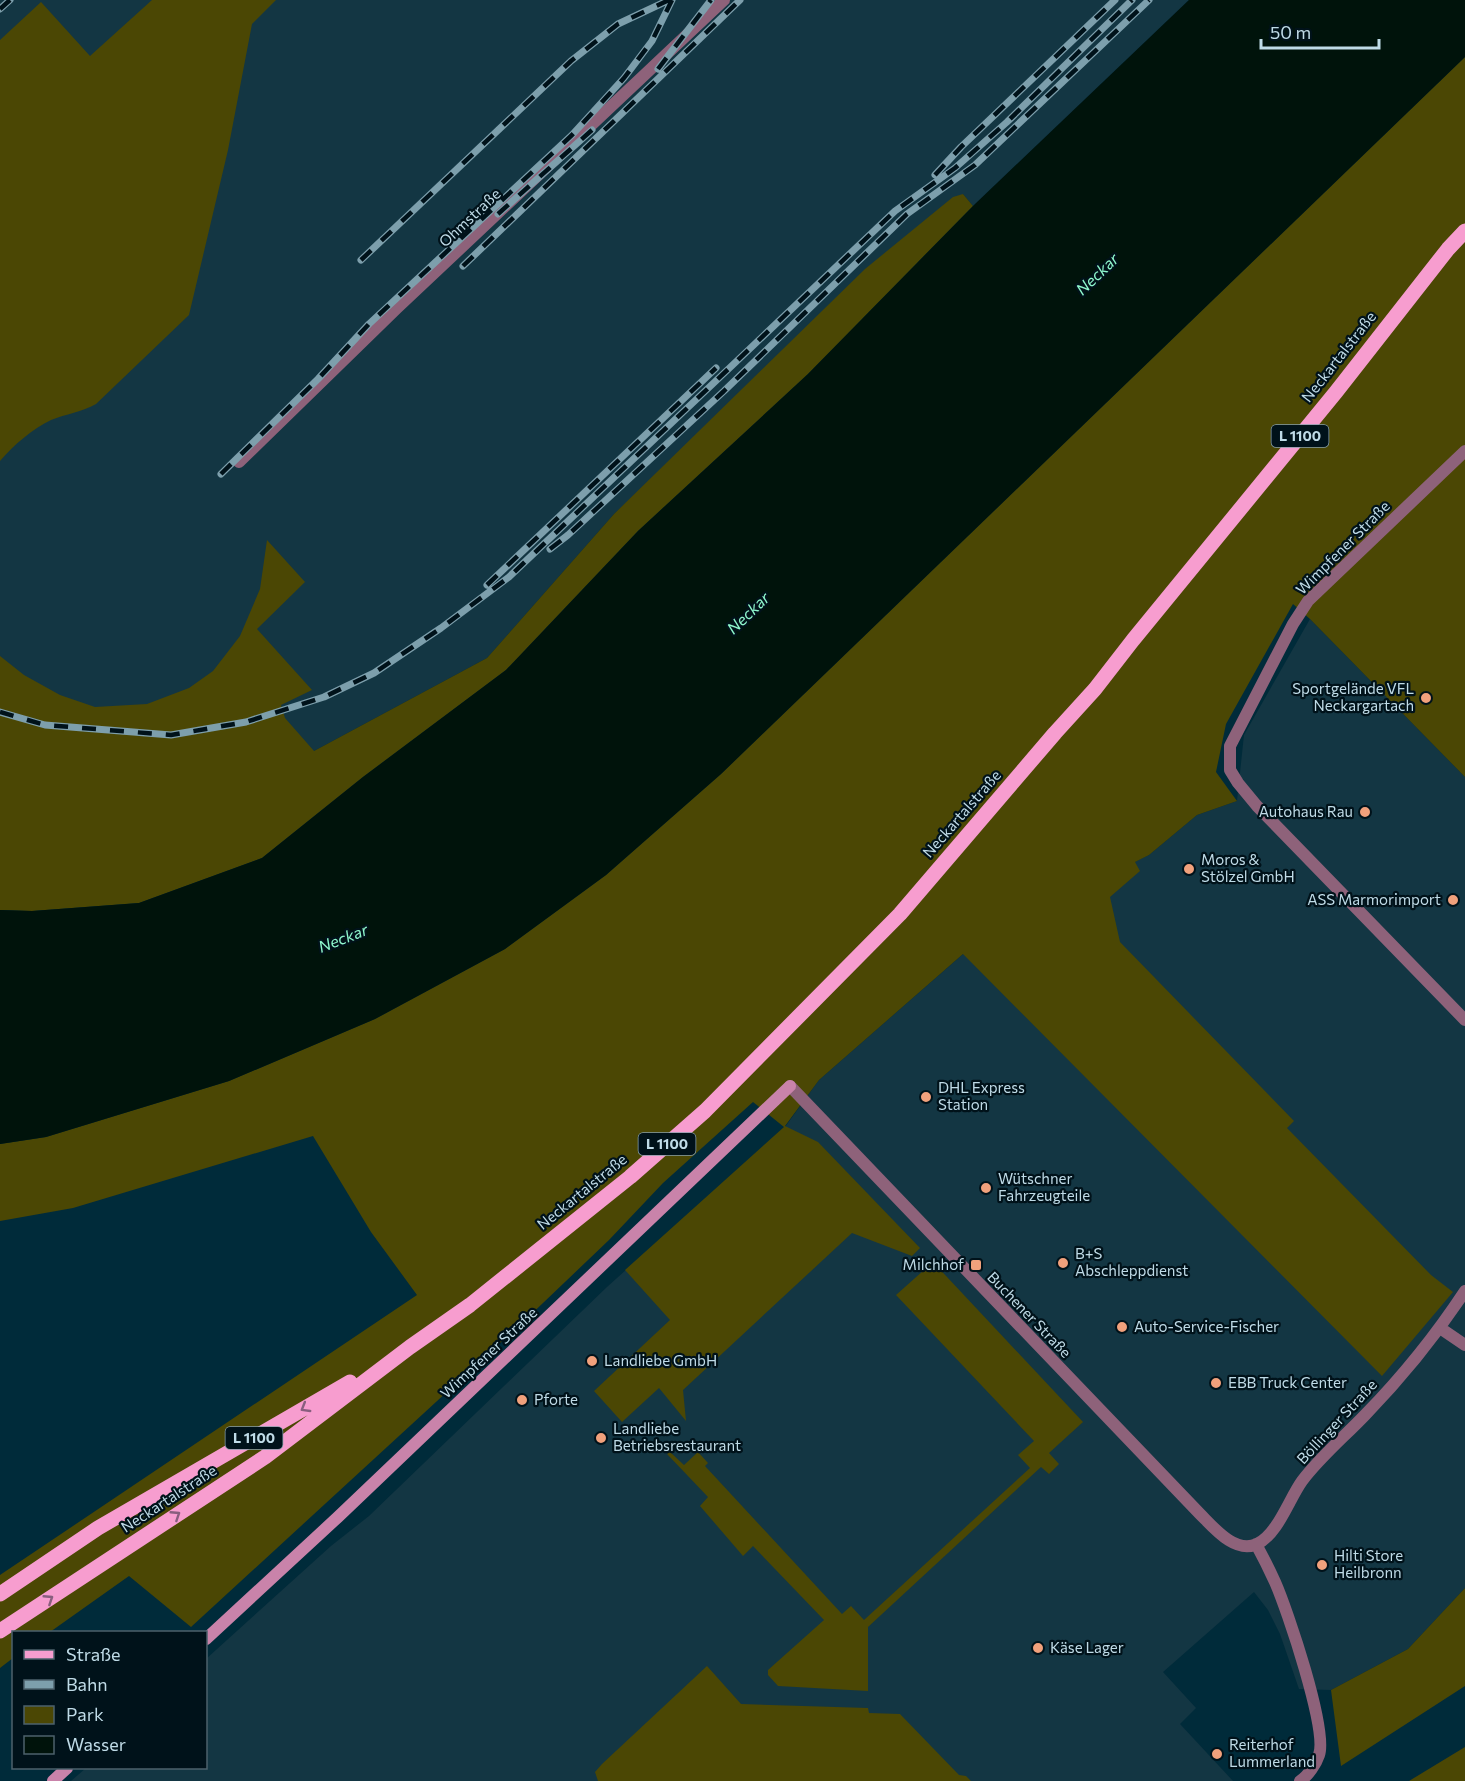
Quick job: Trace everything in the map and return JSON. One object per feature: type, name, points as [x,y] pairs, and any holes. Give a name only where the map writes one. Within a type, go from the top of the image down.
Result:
[{"type":"main road","name":"Neckartalstraße","points":[[0,1631],[265,1457],[410,1347],[470,1305],[630,1177],[705,1111],[900,914],[1095,689],[1336,392],[1448,249],[1465,231]]},
{"type":"main road","name":"Neckartalstraße","points":[[0,1594],[98,1528],[410,1347]]},
{"type":"street","name":"Ohmstraße","points":[[239,462],[397,308],[724,0]]},
{"type":"street","name":"Wimpfener Straße","points":[[1465,451],[1308,602],[1293,624],[1230,746],[1230,770],[1238,783],[1465,1020]]},
{"type":"street","name":"Wimpfener Straße","points":[[207,1638],[338,1517],[790,1086]]},
{"type":"street","name":"Buchener Straße","points":[[790,1086],[1214,1528],[1233,1543],[1245,1546],[1256,1544]]},
{"type":"street","name":"Böllinger Straße","points":[[1256,1544],[1267,1536],[1315,1464],[1366,1414],[1440,1328],[1465,1291]]},
{"type":"street","points":[[1440,1328],[1465,1345]]},
{"type":"street","points":[[1256,1544],[1275,1582],[1291,1624],[1318,1719],[1320,1754],[1306,1777],[1300,1781]]},
{"type":"street","points":[[53,1781],[65,1769]]},
{"type":"shaded area","points":[[0,0],[1189,0],[973,206],[963,194],[614,514],[487,658],[314,751],[147,775],[0,764]]},
{"type":"shaded area","points":[[1310,619],[1465,777],[1465,1588],[1408,1649],[1331,1690],[1299,1689],[1280,1634],[1268,1610],[1254,1592],[1163,1672],[1196,1708],[1180,1724],[1233,1781],[71,1781],[85,1769],[207,1769],[207,1658],[331,1546],[369,1516],[607,1287],[785,1127],[819,1080],[986,934],[1149,855],[1197,815],[1237,801],[1244,735]]},
{"type":"green space","points":[[152,0],[276,0],[252,24],[228,150],[189,315],[96,404],[51,420],[37,428],[0,461],[0,40],[41,2],[90,56]]},
{"type":"green space","points":[[1465,57],[1465,777],[1293,604],[1226,724],[1216,772],[1237,801],[1197,815],[1149,855],[1135,862],[1140,871],[1110,897],[1120,942],[1294,1121],[1287,1128],[1431,1275],[1453,1292],[1382,1376],[963,954],[819,1080],[785,1126],[818,1142],[920,1248],[912,1256],[852,1233],[683,1390],[686,1421],[659,1388],[622,1422],[594,1391],[670,1320],[625,1270],[784,1127],[753,1102],[663,1183],[609,1240],[521,1324],[191,1627],[129,1576],[51,1631],[12,1631],[12,1659],[0,1668],[0,1575],[417,1295],[371,1232],[313,1136],[73,1208],[0,1221],[0,1144],[46,1137],[229,1081],[375,1019],[505,949],[606,875],[721,774]]},
{"type":"green space","points":[[963,194],[973,206],[808,374],[638,531],[506,670],[363,777],[262,858],[139,903],[32,911],[0,910],[0,656],[24,675],[60,695],[95,707],[147,704],[189,688],[213,671],[240,636],[260,589],[267,540],[305,582],[257,629],[312,690],[281,705],[285,718],[314,751],[487,658],[614,514],[865,269],[953,197]]},
{"type":"green space","points":[[933,1262],[1083,1422],[1049,1453],[1059,1464],[1049,1474],[1041,1467],[868,1627],[868,1691],[778,1686],[768,1675],[768,1670],[824,1620],[753,1546],[743,1556],[700,1506],[708,1497],[667,1454],[670,1452],[684,1465],[698,1452],[708,1463],[705,1466],[842,1614],[851,1606],[864,1620],[1030,1468],[1018,1455],[1034,1441],[896,1295]]},
{"type":"green space","points":[[1465,1588],[1465,1686],[1341,1766],[1331,1690],[1408,1649]]},
{"type":"green space","points":[[707,1666],[741,1704],[868,1708],[869,1713],[900,1714],[959,1775],[966,1776],[971,1781],[598,1781],[595,1772],[602,1764]]},
{"type":"green space","points":[[1465,1747],[1465,1781],[1409,1781]]},
{"type":"water","name":"Neckar","points":[[1189,0],[1465,0],[1465,57],[721,774],[606,875],[505,949],[375,1019],[229,1081],[46,1137],[0,1144],[0,910],[32,911],[139,903],[262,858],[363,777],[506,670],[638,531],[808,374],[973,206]]},
{"type":"railway","points":[[0,9],[10,0]]},
{"type":"railway","points":[[361,260],[571,61],[618,24],[669,0]]},
{"type":"railway","points":[[221,474],[318,379],[369,324],[572,135],[624,78],[652,41],[672,0]]},
{"type":"railway","points":[[658,69],[711,0]]},
{"type":"railway","points":[[463,266],[740,0]]},
{"type":"railway","points":[[935,175],[961,147],[1115,0]]},
{"type":"railway","points":[[0,712],[45,725],[171,735],[246,722],[324,697],[374,673],[441,628],[509,577],[895,211],[955,168],[1007,122],[1132,0]]},
{"type":"railway","points":[[550,549],[724,391],[907,214],[975,165],[1149,0]]},
{"type":"railway","points":[[498,214],[592,130]]},
{"type":"railway","points":[[487,585],[716,368]]},
{"type":"place","name":"Sportgelände VFL Neckargartach","points":[[1426,698]]},
{"type":"place","name":"Autohaus Rau","points":[[1365,812]]},
{"type":"place","name":"Moros & Stölzel GmbH","points":[[1189,869]]},
{"type":"place","name":"ASS Marmorimport","points":[[1453,900]]},
{"type":"place","name":"DHL Express Station","points":[[926,1097]]},
{"type":"place","name":"Wütschner Fahrzeugteile","points":[[986,1188]]},
{"type":"place","name":"B+S Abschleppdienst","points":[[1063,1263]]},
{"type":"place","name":"Milchhof","points":[[976,1265]]},
{"type":"place","name":"Auto-Service-Fischer","points":[[1122,1327]]},
{"type":"place","name":"Landliebe GmbH","points":[[592,1361]]},
{"type":"place","name":"EBB Truck Center","points":[[1216,1383]]},
{"type":"place","name":"Pforte","points":[[522,1400]]},
{"type":"place","name":"Landliebe Betriebsrestaurant","points":[[601,1438]]},
{"type":"place","name":"Hilti Store Heilbronn","points":[[1322,1565]]},
{"type":"place","name":"Käse Lager","points":[[1038,1648]]},
{"type":"place","name":"Reiterhof Lummerland","points":[[1217,1754]]}]
